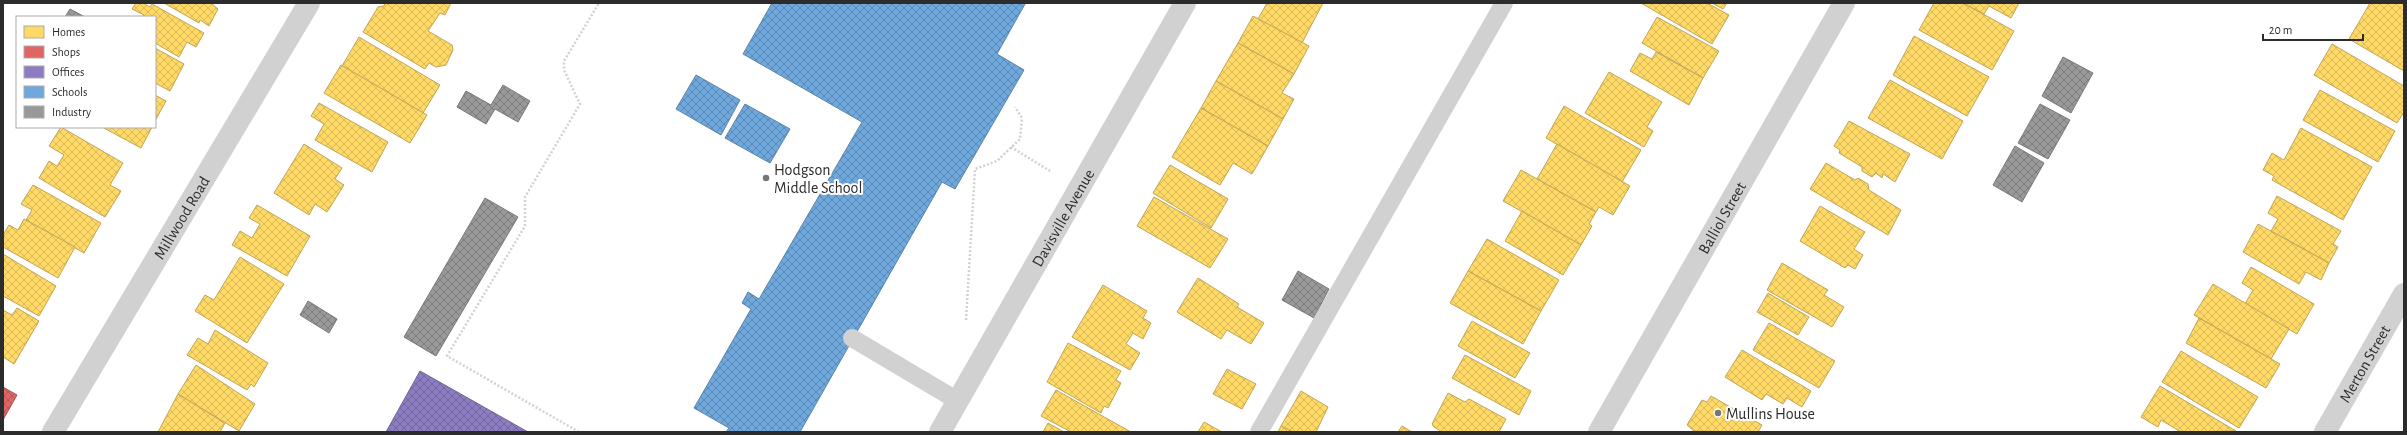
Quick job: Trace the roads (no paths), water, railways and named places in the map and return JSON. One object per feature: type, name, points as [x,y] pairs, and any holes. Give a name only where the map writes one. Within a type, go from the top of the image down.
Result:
[{"type":"street","name":"Millwood Road","points":[[53,432],[309,3]]},
{"type":"street","name":"Davisville Avenue","points":[[940,432],[1185,3]]},
{"type":"street","name":"Balliol Street","points":[[1599,432],[1844,3]]},
{"type":"street","name":"Merton Street","points":[[2325,432],[2404,294]]},
{"type":"lane","points":[[1259,432],[1504,3]]},
{"type":"lane","points":[[852,338],[958,401]]},
{"type":"place","name":"Hodgson Middle School","points":[[766,178]]},
{"type":"place","name":"Mullins House","points":[[1718,413]]}]
